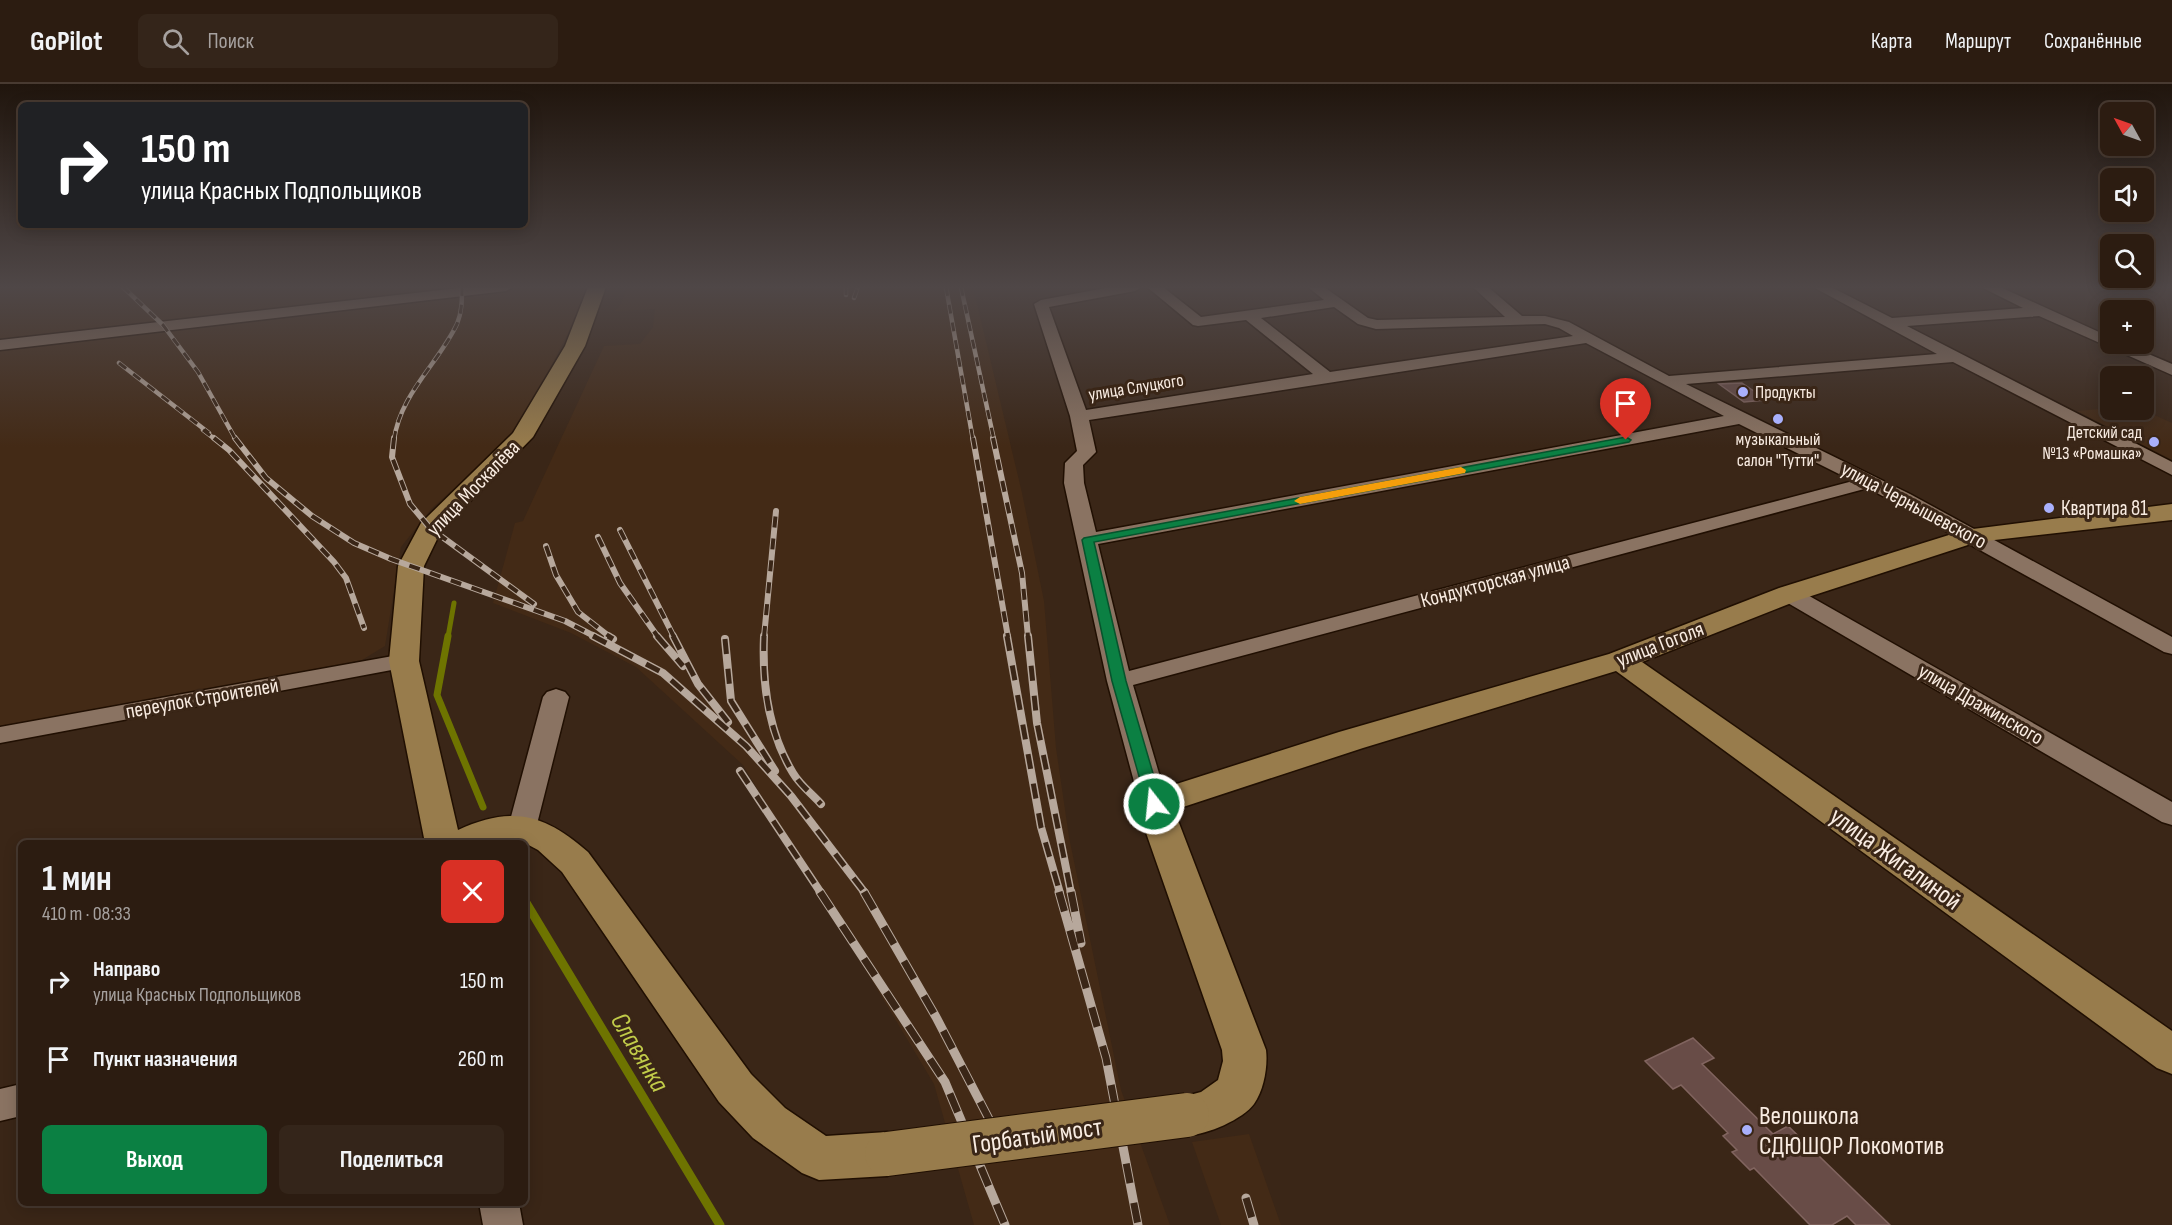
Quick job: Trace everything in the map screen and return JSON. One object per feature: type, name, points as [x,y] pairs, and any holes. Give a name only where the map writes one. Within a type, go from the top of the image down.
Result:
[{"type":"main road","name":"улица Москалёва","points":[[441,840],[404,661],[411,566],[430,528],[522,437],[577,340]]},
{"type":"main road","name":"улица Гоголя","points":[[1154,804],[1351,740],[1620,660],[1789,594],[1974,536],[2172,512]]},
{"type":"main road","name":"улица Жигалиной","points":[[1620,660],[2172,1055]]},
{"type":"main road","name":"Горбатый мост","points":[[522,828],[536,831],[549,838],[575,862],[735,1088],[770,1123],[819,1158],[887,1154],[1187,1115],[1211,1110],[1238,1090],[1243,1076],[1244,1050],[1154,804]]},
{"type":"main road","points":[[469,840],[500,828],[522,828]]},
{"type":"street","points":[[0,345],[41,340]]},
{"type":"street","points":[[1053,340],[1079,416],[1087,452],[1074,463],[1074,483],[1119,681],[1154,804]]},
{"type":"street","points":[[1281,340],[1327,377]]},
{"type":"street","name":"улица Слуцкого","points":[[1079,416],[1581,340]]},
{"type":"street","name":"улица Чернышевского","points":[[1592,340],[1666,381],[1974,536],[2172,647]]},
{"type":"street","points":[[1922,340],[2172,468]]},
{"type":"street","points":[[2136,354],[2172,370]]},
{"type":"street","points":[[1666,381],[1955,357]]},
{"type":"street","points":[[1088,540],[1742,418]]},
{"type":"street","name":"Кондукторская улица","points":[[1119,681],[1870,482]]},
{"type":"street","name":"улица Дражинского","points":[[1789,594],[2172,815]]},
{"type":"street","name":"переулок Строителей","points":[[0,735],[404,661]]},
{"type":"street","points":[[522,828],[556,697]]},
{"type":"street","points":[[0,1105],[18,1101]]},
{"type":"street","points":[[500,1206],[504,1225]]},
{"type":"shaded area","points":[[0,340],[564,340],[535,397],[508,440],[431,509],[401,547],[385,646],[362,660],[336,667],[0,726]]},
{"type":"shaded area","points":[[643,340],[986,340],[1022,493],[1044,601],[1056,748],[1069,837],[1121,1090],[1170,1225],[974,1225],[934,1084],[743,765],[636,667],[571,633],[493,603],[515,523],[523,521],[604,346],[640,344]]},
{"type":"shaded area","name":"Детский сад №13 «Ромашка»","points":[[2100,409],[2100,420],[2154,420],[2154,415],[2172,423],[2172,460],[2077,411]]},
{"type":"shaded area","points":[[1249,1134],[1281,1225],[1221,1225],[1192,1142]]},
{"type":"building","name":"Продукты","points":[[1742,383],[1767,400],[1744,402],[1719,384]]},
{"type":"building","name":"Велошкола СДЮШОР Локомотив","points":[[1693,1038],[1714,1058],[1702,1064],[1773,1134],[1788,1126],[1890,1225],[1856,1225],[1847,1216],[1832,1225],[1810,1225],[1754,1168],[1750,1170],[1732,1152],[1737,1150],[1723,1136],[1728,1133],[1681,1085],[1673,1089],[1645,1061]]},
{"type":"waterway","name":"Славянка","points":[[448,637],[454,603]]},
{"type":"waterway","name":"Славянка","points":[[448,636],[437,695],[483,807]]},
{"type":"waterway","name":"Славянка","points":[[528,906],[720,1225]]},
{"type":"railway","points":[[174,340],[198,372],[236,440]]},
{"type":"railway","points":[[394,440],[404,408],[448,340]]},
{"type":"railway","points":[[955,340],[973,440]]},
{"type":"railway","points":[[972,340],[994,440]]},
{"type":"railway","points":[[119,363],[209,433]]},
{"type":"railway","points":[[203,430],[216,440]]},
{"type":"railway","points":[[214,438],[229,450],[334,562],[346,578],[364,628]]},
{"type":"railway","points":[[235,438],[266,478],[312,516],[354,543],[391,559],[565,621],[596,637]]},
{"type":"railway","points":[[394,438],[392,457],[410,504],[430,528],[534,604]]},
{"type":"railway","points":[[973,438],[1008,637]]},
{"type":"railway","points":[[993,438],[1022,573],[1028,637]]},
{"type":"railway","points":[[764,637],[776,511]]},
{"type":"railway","points":[[620,530],[674,637]]},
{"type":"railway","points":[[598,537],[620,583],[658,637]]},
{"type":"railway","points":[[546,546],[556,575],[578,612],[610,637]]},
{"type":"railway","points":[[593,636],[663,673],[746,746],[791,796],[865,893]]},
{"type":"railway","points":[[608,636],[613,639]]},
{"type":"railway","points":[[657,636],[683,666]]},
{"type":"railway","points":[[673,636],[698,684],[728,722]]},
{"type":"railway","points":[[1007,636],[1041,827],[1060,893]]},
{"type":"railway","points":[[1028,636],[1037,723],[1071,893]]},
{"type":"railway","points":[[764,637],[764,671],[772,724],[784,757],[796,777],[821,804]]},
{"type":"railway","points":[[725,639],[731,701],[775,771]]},
{"type":"railway","points":[[740,771],[821,893]]},
{"type":"railway","points":[[820,892],[945,1082],[1005,1225]]},
{"type":"railway","points":[[864,892],[936,1017],[1003,1146]]},
{"type":"railway","points":[[1059,892],[1106,1058],[1138,1225]]},
{"type":"railway","points":[[1071,892],[1081,943]]},
{"type":"railway","points":[[1246,1198],[1254,1225]]},
{"type":"slow traffic","points":[[1300,501],[1461,470]]},
{"type":"place","name":"Продукты","points":[[1743,392]]},
{"type":"place","name":"музыкальный салон \"Тутти\"","points":[[1778,419]]},
{"type":"place","name":"Детский сад №13 «Ромашка»","points":[[2154,442]]},
{"type":"place","name":"Квартира 81","points":[[2049,508]]},
{"type":"place","name":"Велошкола СДЮШОР Локомотив","points":[[1747,1130]]},
{"type":"route","points":[[1154,804],[1119,681],[1088,540],[1626,440]]}]
